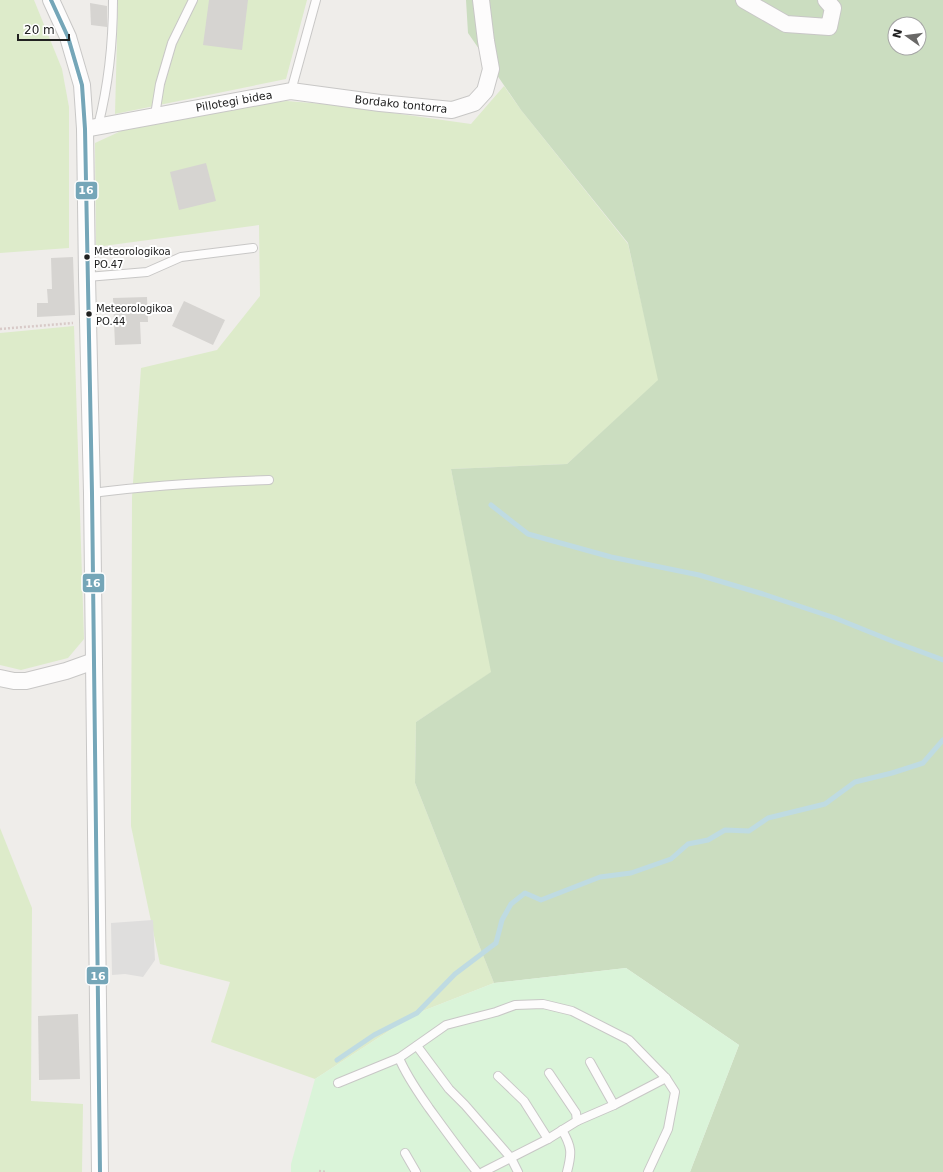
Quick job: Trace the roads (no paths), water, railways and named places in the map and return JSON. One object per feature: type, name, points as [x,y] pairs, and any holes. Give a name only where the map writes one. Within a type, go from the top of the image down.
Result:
[{"type":"street","points":[[51,0],[68,37],[82,84],[91,127],[87,278],[92,493],[100,1172]]},
{"type":"street","name":"Bordako tontorra","points":[[291,91],[380,103],[452,110],[474,103],[485,91],[491,69],[481,0]]},
{"type":"street","points":[[744,0],[786,24],[829,27],[833,8],[826,0]]},
{"type":"street","name":"Pillotegi bidea","points":[[91,127],[291,91]]},
{"type":"street","points":[[0,678],[14,681],[26,681],[66,671],[94,661]]},
{"type":"lane","points":[[91,127],[104,101],[113,20],[113,0]]},
{"type":"lane","points":[[155,116],[160,84],[172,43],[193,0]]},
{"type":"lane","points":[[291,91],[316,0]]},
{"type":"lane","points":[[87,278],[147,272],[181,257],[253,248]]},
{"type":"lane","points":[[92,493],[142,487],[269,480]]},
{"type":"lane","points":[[338,1083],[399,1058],[446,1025],[496,1012],[515,1005],[543,1004],[572,1011],[629,1040],[666,1078],[675,1092],[668,1129],[648,1172]]},
{"type":"lane","points":[[417,1046],[448,1089],[465,1105],[511,1158],[518,1172]]},
{"type":"lane","points":[[399,1058],[405,1072],[418,1093],[443,1129],[477,1172]]},
{"type":"lane","points":[[590,1062],[614,1105]]},
{"type":"lane","points":[[549,1073],[576,1113],[577,1121]]},
{"type":"lane","points":[[498,1076],[524,1101],[548,1139]]},
{"type":"lane","points":[[483,1172],[548,1139],[577,1121],[614,1105],[666,1078]]},
{"type":"lane","points":[[562,1130],[570,1143],[570,1159],[567,1172]]},
{"type":"lane","points":[[405,1153],[416,1172]]},
{"type":"waterway","points":[[491,505],[528,534],[611,557],[699,575],[763,594],[835,618],[943,660]]},
{"type":"waterway","points":[[337,1060],[374,1035],[417,1013],[455,974],[496,943],[502,920],[511,904],[525,893],[541,900],[600,877],[631,873],[671,859],[688,844],[708,840],[725,830],[749,831],[768,818],[825,804],[855,782],[892,773],[923,763],[943,740]]},
{"type":"place","name":"Meteorologikoa PO.47","points":[[87,257]]},
{"type":"place","name":"Meteorologikoa PO.44","points":[[89,314]]}]
